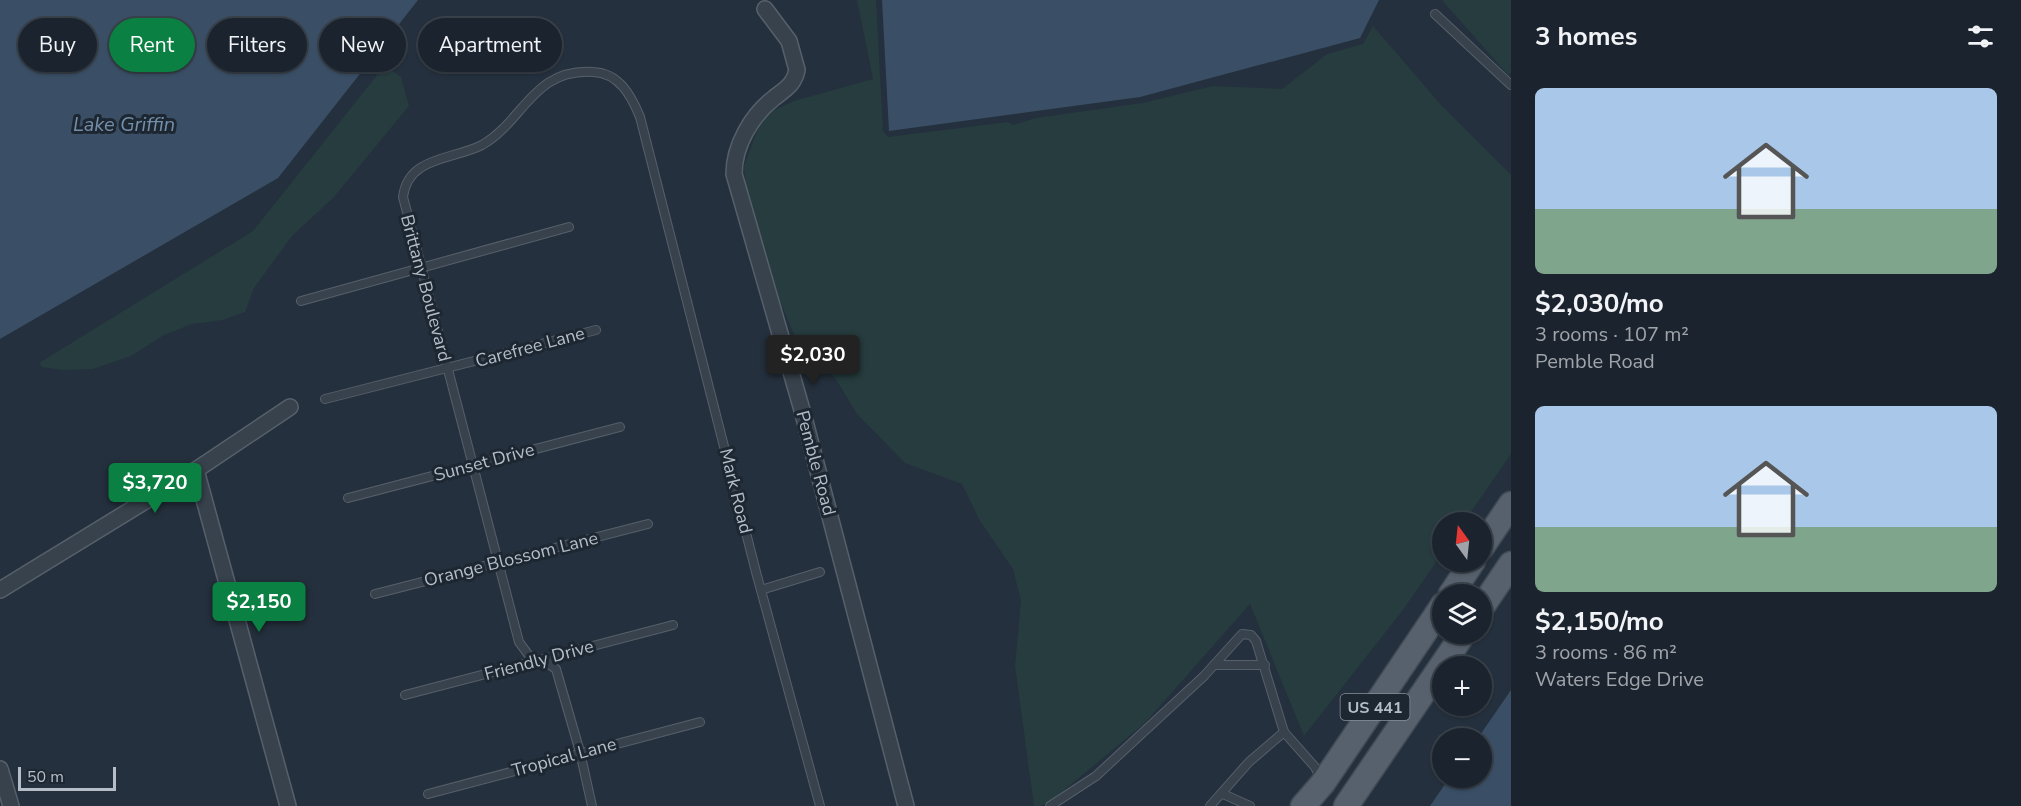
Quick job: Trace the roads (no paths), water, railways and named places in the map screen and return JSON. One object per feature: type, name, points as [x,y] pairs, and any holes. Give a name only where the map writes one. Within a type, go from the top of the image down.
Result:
[{"type":"main road","points":[[1492,532],[1511,504]]},
{"type":"main road","points":[[1492,592],[1511,564]]},
{"type":"main road","name":"US 441","points":[[1303,806],[1321,794],[1432,622]]},
{"type":"main road","name":"US 441","points":[[1346,806],[1456,644]]},
{"type":"street","name":"Pemble Road","points":[[765,9],[789,41],[797,70],[788,88],[763,108],[742,139],[734,163],[734,174],[802,410],[906,806]]},
{"type":"street","points":[[0,590],[196,470],[290,407]]},
{"type":"street","points":[[196,470],[288,806]]},
{"type":"street","points":[[0,769],[10,806]]},
{"type":"lane","points":[[1435,14],[1511,85]]},
{"type":"lane","name":"Brittany Boulevard","points":[[592,806],[580,752],[556,669],[540,659],[530,657],[519,642],[403,197],[409,178],[425,164],[475,148],[492,139],[534,93],[559,76],[570,73],[596,72],[610,76],[621,84],[640,117],[654,176]]},
{"type":"lane","name":"Mark Road","points":[[654,176],[761,590],[820,806]]},
{"type":"lane","points":[[301,301],[569,227]]},
{"type":"lane","name":"Carefree Lane","points":[[325,399],[596,330]]},
{"type":"lane","name":"Sunset Drive","points":[[348,498],[620,427]]},
{"type":"lane","name":"Orange Blossom Lane","points":[[375,594],[648,524]]},
{"type":"lane","points":[[761,590],[820,572]]},
{"type":"lane","name":"Friendly Drive","points":[[405,695],[673,625]]},
{"type":"lane","points":[[1050,806],[1096,776],[1214,665],[1242,634],[1251,635],[1256,640],[1284,732],[1315,767],[1321,794]]},
{"type":"lane","points":[[1214,665],[1265,665]]},
{"type":"lane","name":"Tropical Lane","points":[[428,794],[700,722]]},
{"type":"lane","points":[[1210,806],[1249,762],[1284,732]]},
{"type":"lane","points":[[1223,794],[1250,806]]},
{"type":"water","name":"Lake Griffin","points":[[0,0],[418,0],[404,18],[319,18],[319,72],[361,72],[278,178],[0,339]]},
{"type":"water","points":[[882,0],[1379,0],[1360,38],[1140,97],[889,131]]},
{"type":"water","points":[[1511,690],[1511,806],[1430,806],[1442,788],[1492,788],[1492,728],[1485,728]]}]
